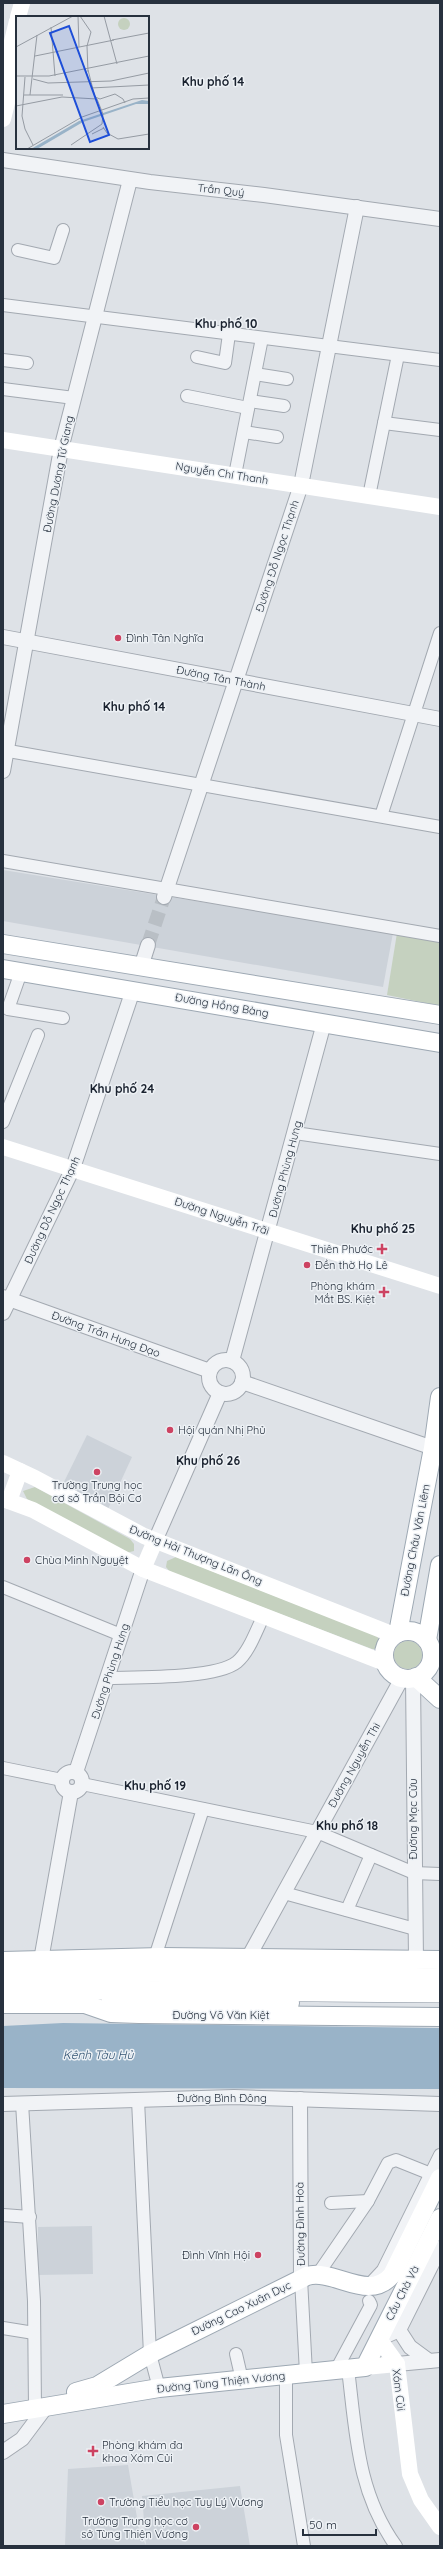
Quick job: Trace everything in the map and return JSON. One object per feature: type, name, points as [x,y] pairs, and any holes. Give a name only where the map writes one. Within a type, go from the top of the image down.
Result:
[{"type":"highway","points":[[3,1975],[137,1972],[440,1978]]},
{"type":"highway","name":"Đường Võ Văn Kiệt","points":[[4,2001],[91,1990],[440,1993]]},
{"type":"main road","points":[[18,16],[22,3]]},
{"type":"main road","points":[[28,16],[31,3]]},
{"type":"main road","points":[[3,78],[16,25]]},
{"type":"main road","points":[[3,119],[16,66]]},
{"type":"main road","name":"Nguyễn Chí Thanh","points":[[3,440],[440,507]]},
{"type":"main road","points":[[3,944],[440,1015]]},
{"type":"main road","points":[[133,990],[141,967]]},
{"type":"main road","name":"Đường Hồng Bàng","points":[[3,969],[133,990],[440,1044]]},
{"type":"main road","points":[[324,1023],[331,997]]},
{"type":"main road","name":"Đường Nguyễn Trãi","points":[[3,1148],[73,1168],[440,1286]]},
{"type":"main road","name":"Đường Châu Văn Liêm","points":[[396,1634],[438,1448],[440,1397]]},
{"type":"main road","name":"Đường Hải Thượng Lãn Ông","points":[[3,1463],[155,1541],[396,1634]]},
{"type":"main road","points":[[20,1471],[6,1500],[33,1510],[143,1569],[263,1617],[385,1663],[392,1672],[410,1678],[440,1699]]},
{"type":"main road","points":[[143,1569],[155,1541]]},
{"type":"main road","points":[[410,1678],[425,1672],[436,1661],[427,1640],[440,1565]]},
{"type":"main road","points":[[385,1663],[384,1650],[396,1634],[414,1632],[427,1640]]},
{"type":"main road","points":[[3,1961],[155,1957],[440,1960]]},
{"type":"main road","points":[[85,2004],[166,2000],[440,2007]]},
{"type":"main road","name":"Đường Võ Văn Kiệt","points":[[4,2001],[85,2004],[118,2014],[440,2016]]},
{"type":"main road","name":"Cầu Chà Và","points":[[368,2293],[392,2275],[436,2176]]},
{"type":"main road","name":"Cầu Chà Và","points":[[349,2369],[379,2339],[440,2218]]},
{"type":"main road","points":[[318,2274],[348,2284],[368,2293]]},
{"type":"main road","name":"Đường Cao Xuân Dục","points":[[97,2386],[150,2354],[301,2279],[318,2274]]},
{"type":"main road","name":"Xóm Củi","points":[[379,2339],[397,2364],[410,2474],[421,2500],[440,2527]]},
{"type":"main road","name":"Đường Tùng Thiện Vương","points":[[3,2414],[39,2406],[159,2388],[397,2364]]},
{"type":"main road","name":"Đường Tùng Thiện Vương","points":[[3,2406],[39,2406],[97,2386]]},
{"type":"street","name":"Trần Quý","points":[[3,160],[130,180],[357,207],[440,219]]},
{"type":"street","name":"Đường Dương Tử Giang","points":[[3,771],[5,750],[61,449],[130,180]]},
{"type":"street","name":"Đường Đỗ Ngọc Thạnh","points":[[165,893],[301,485],[357,207]]},
{"type":"street","points":[[18,250],[54,258],[63,230]]},
{"type":"street","points":[[3,305],[440,360]]},
{"type":"street","points":[[197,357],[225,363],[229,334]]},
{"type":"street","points":[[235,475],[262,338]]},
{"type":"street","points":[[369,496],[398,355]]},
{"type":"street","points":[[3,360],[27,363]]},
{"type":"street","points":[[255,374],[287,379]]},
{"type":"street","points":[[3,389],[74,398]]},
{"type":"street","points":[[187,396],[249,405],[284,406]]},
{"type":"street","points":[[384,423],[440,430]]},
{"type":"street","points":[[244,432],[277,437]]},
{"type":"street","points":[[380,816],[440,633]]},
{"type":"street","name":"Đường Tân Thành","points":[[3,637],[440,719]]},
{"type":"street","points":[[5,750],[440,827]]},
{"type":"street","points":[[3,861],[165,893],[440,936]]},
{"type":"street","points":[[141,967],[148,945]]},
{"type":"street","points":[[21,972],[8,1009],[63,1018]]},
{"type":"street","name":"Đường Đỗ Ngọc Thạnh","points":[[3,1313],[6,1298],[73,1168],[133,990]]},
{"type":"street","name":"Đường Phùng Hưng","points":[[232,1361],[324,1023]]},
{"type":"street","points":[[3,1122],[38,1035]]},
{"type":"street","points":[[295,1133],[440,1154]]},
{"type":"street","name":"Đường Trần Hưng Đạo","points":[[6,1298],[210,1371]]},
{"type":"street","points":[[219,1361],[232,1361],[240,1367],[242,1382],[238,1389],[232,1393],[220,1393],[210,1384],[210,1371],[219,1361]]},
{"type":"street","points":[[242,1382],[438,1448]]},
{"type":"street","points":[[155,1541],[220,1393]]},
{"type":"street","name":"Đường Phùng Hưng","points":[[41,1960],[76,1783],[107,1678],[143,1569]]},
{"type":"street","points":[[3,1587],[121,1635]]},
{"type":"street","points":[[107,1678],[185,1674],[229,1667],[242,1657],[263,1617]]},
{"type":"street","name":"Đường Nguyễn Thi","points":[[248,1958],[317,1832],[410,1678]]},
{"type":"street","name":"Đường Mạc Cửu","points":[[410,1678],[416,1960]]},
{"type":"street","points":[[3,1768],[62,1780],[65,1789],[76,1783],[317,1832],[414,1873],[440,1874]]},
{"type":"street","points":[[155,1957],[203,1809]]},
{"type":"street","points":[[347,1910],[371,1855]]},
{"type":"street","points":[[284,1893],[416,1929]]},
{"type":"street","name":"Đường Bình Đông","points":[[3,2104],[234,2097],[440,2104]]},
{"type":"street","name":"Đường Đình Hoà","points":[[300,2099],[301,2279],[306,2373]]},
{"type":"street","points":[[138,2100],[150,2354],[159,2388]]},
{"type":"street","points":[[3,2452],[22,2439],[39,2406],[34,2333],[30,2217],[22,2103]]},
{"type":"street","points":[[396,2546],[367,2492],[358,2446],[349,2369],[371,2305],[368,2293],[436,2176],[440,2155]]},
{"type":"street","points":[[318,2274],[368,2201],[388,2163],[396,2160],[436,2176]]},
{"type":"street","points":[[331,2203],[368,2201]]},
{"type":"street","points":[[3,2216],[30,2217]]},
{"type":"street","points":[[379,2339],[399,2330],[440,2248]]},
{"type":"street","points":[[3,2328],[34,2333]]},
{"type":"street","points":[[399,2330],[410,2347],[434,2361]]},
{"type":"street","points":[[236,2354],[242,2380]]},
{"type":"street","name":"Đường Tùng Thiện Vương","points":[[397,2364],[434,2361]]},
{"type":"street","points":[[286,2375],[286,2435],[304,2546]]},
{"type":"shaded area","points":[[3,870],[393,933],[383,987],[3,921]]},
{"type":"shaded area","name":"Trường Trung học cơ sở Trần Bội Cơ","points":[[87,1435],[132,1457],[108,1509],[62,1486]]},
{"type":"shaded area","points":[[92,2226],[93,2274],[38,2275],[38,2227]]},
{"type":"shaded area","points":[[128,2465],[140,2535],[146,2545],[142,2496],[240,2486],[250,2546],[65,2546],[68,2469]]},
{"type":"green space","points":[[397,933],[440,941],[440,1006],[387,995]]},
{"type":"green space","points":[[35,1487],[130,1539],[134,1544],[134,1551],[126,1553],[27,1499],[23,1491]]},
{"type":"green space","points":[[176,1557],[377,1636],[382,1645],[378,1649],[372,1649],[170,1572],[166,1567],[167,1561]]},
{"type":"green space","points":[[408,1641],[418,1645],[422,1655],[418,1665],[408,1669],[398,1665],[394,1655],[398,1645]]},
{"type":"water","name":"Kênh Tàu Hủ","points":[[63,2023],[440,2028],[440,2089],[3,2088],[3,2026]]},
{"type":"tunnel","points":[[148,945],[164,897]]},
{"type":"place","name":"Đình Tân Nghĩa","points":[[118,638]]},
{"type":"place","name":"Thiên Phước","points":[[382,1249]]},
{"type":"place","name":"Đền thờ Họ Lê","points":[[307,1265]]},
{"type":"place","name":"Phòng khám Mắt BS. Kiệt","points":[[384,1292]]},
{"type":"place","name":"Hội quán Nhị Phủ","points":[[170,1430]]},
{"type":"place","name":"Trường Trung học cơ sở Trần Bội Cơ","points":[[97,1472]]},
{"type":"place","name":"Chùa Minh Nguyệt","points":[[27,1560]]},
{"type":"place","name":"Đình Vĩnh Hội","points":[[258,2255]]},
{"type":"place","name":"Phòng khám đa khoa Xóm Củi","points":[[93,2451]]},
{"type":"place","name":"Trường Tiểu học Tuy Lý Vương","points":[[101,2502]]},
{"type":"place","name":"Trường Trung học cơ sở Tùng Thiện Vương","points":[[196,2527]]},
{"type":"district","name":"Khu phố 14","points":[[213,82]]},
{"type":"district","name":"Khu phố 10","points":[[226,324]]},
{"type":"district","name":"Khu phố 14","points":[[134,707]]},
{"type":"district","name":"Khu phố 24","points":[[122,1089]]},
{"type":"district","name":"Khu phố 25","points":[[383,1229]]},
{"type":"district","name":"Khu phố 26","points":[[208,1461]]},
{"type":"district","name":"Khu phố 19","points":[[155,1786]]},
{"type":"district","name":"Khu phố 18","points":[[347,1826]]}]
